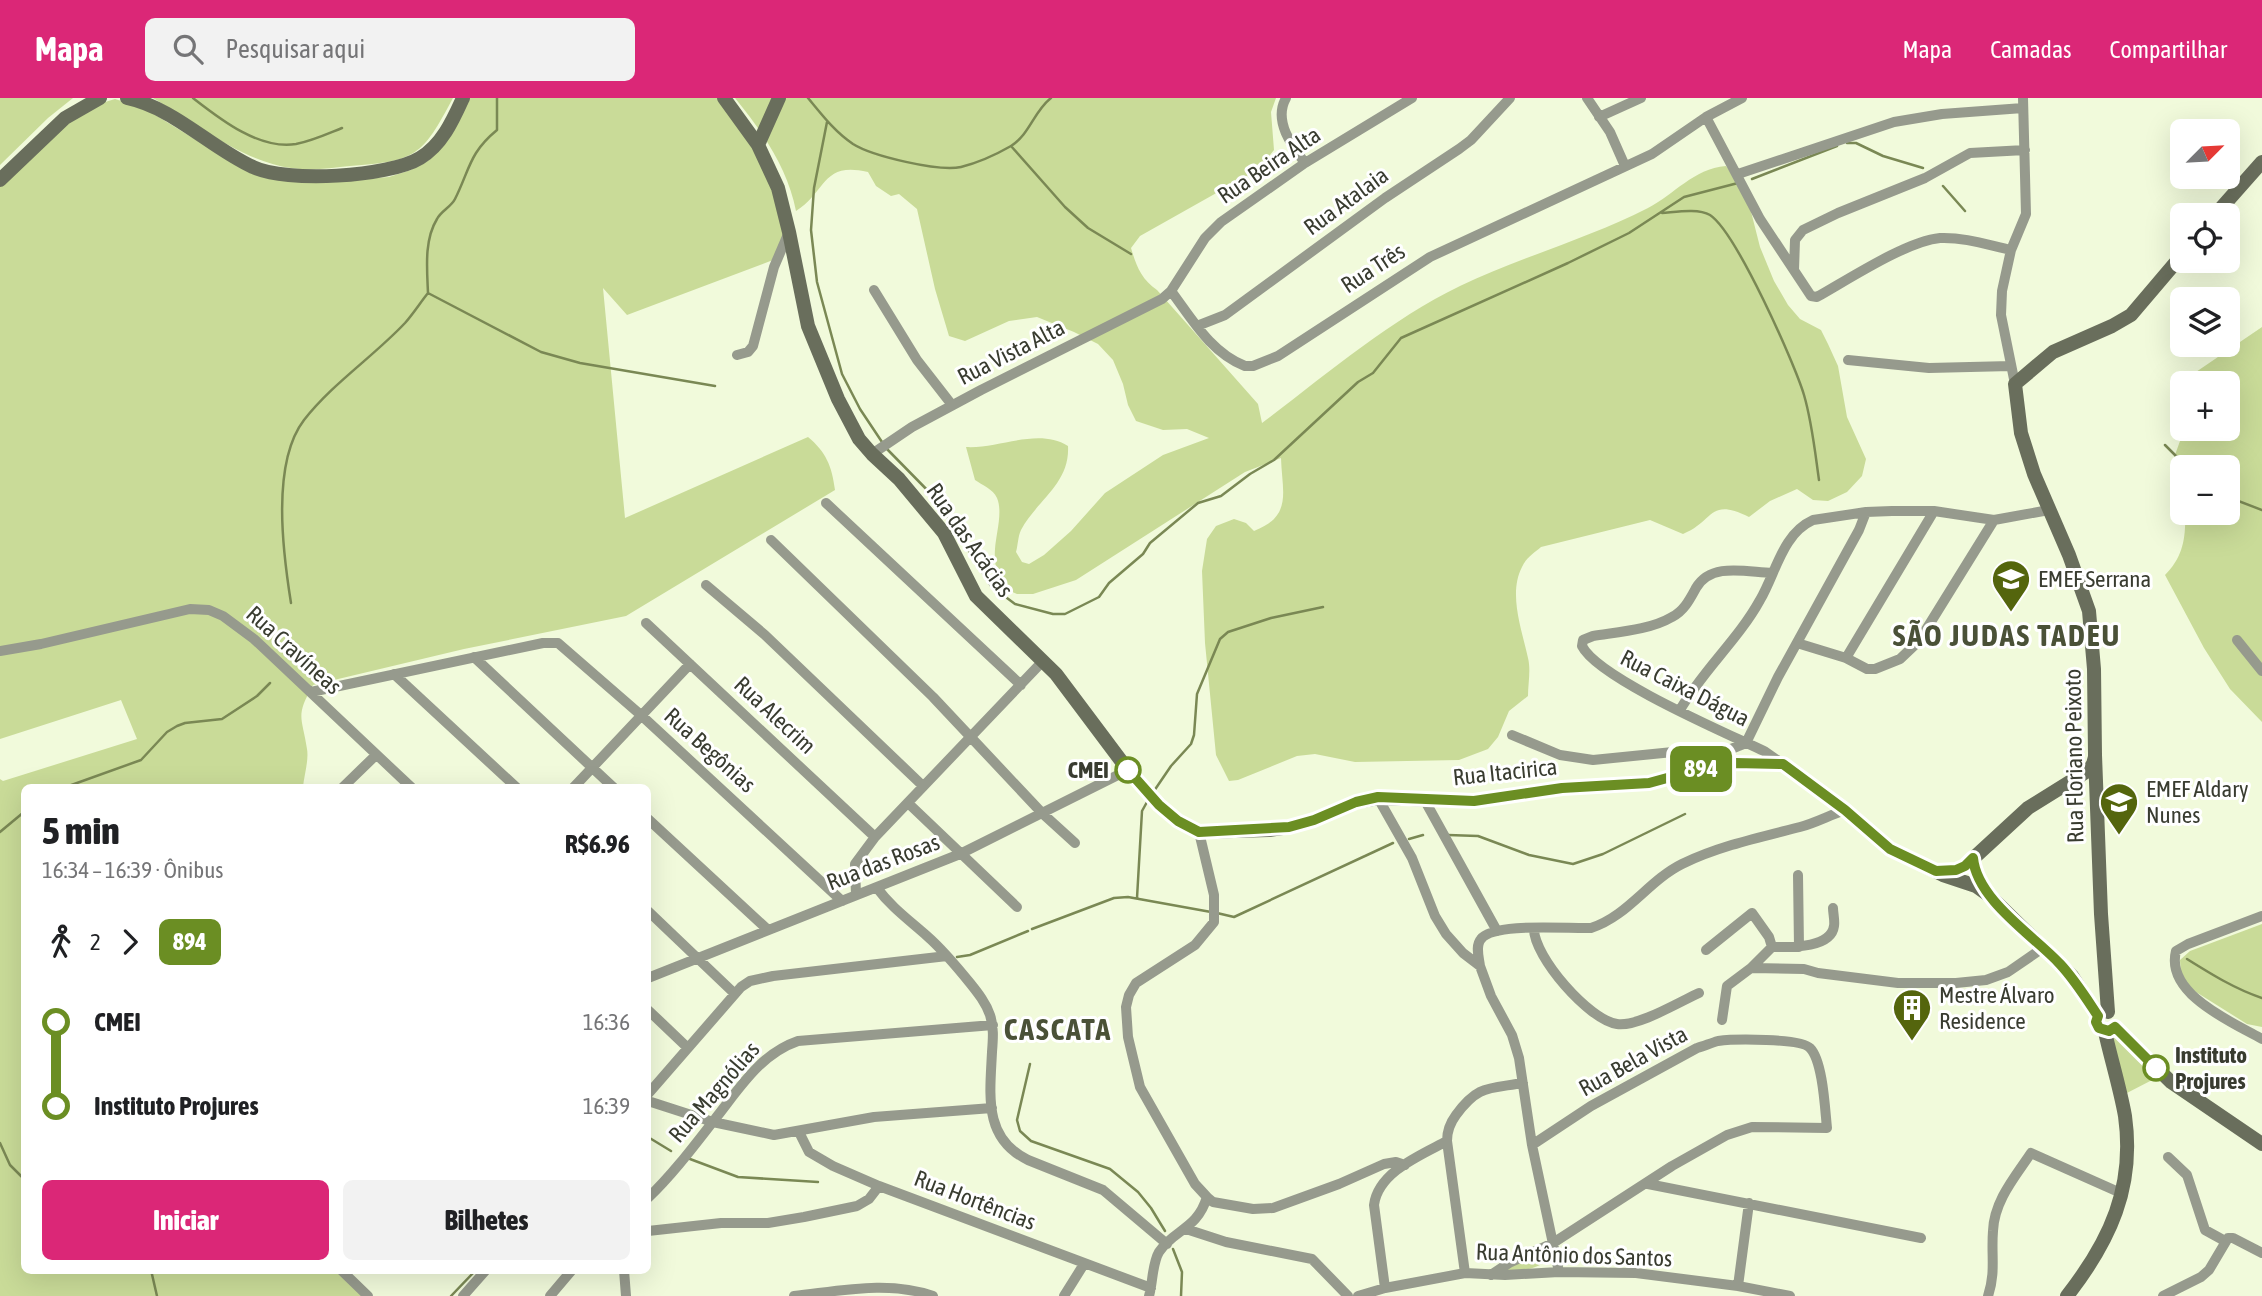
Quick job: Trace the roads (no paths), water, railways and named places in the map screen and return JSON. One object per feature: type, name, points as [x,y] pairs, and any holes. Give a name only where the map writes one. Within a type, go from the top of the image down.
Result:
[{"type":"street","points":[[0,180],[65,118],[100,98]]},
{"type":"street","points":[[127,98],[173,119],[252,167],[277,175],[303,177],[358,173],[409,163],[431,149],[445,133],[463,98]]},
{"type":"street","name":"Rua das Acácias","points":[[724,98],[758,145],[778,188],[808,326],[847,418],[872,454],[899,479],[944,533],[976,596],[1043,661],[1128,770],[1159,805],[1178,821],[1199,832]]},
{"type":"street","points":[[758,145],[779,98]]},
{"type":"street","points":[[1286,98],[1283,104],[1284,125],[1289,142],[1305,163]]},
{"type":"street","name":"Rua Beira Alta","points":[[1171,291],[1194,252],[1221,222],[1305,163],[1412,98]]},
{"type":"street","name":"Rua Atalaia","points":[[1197,326],[1225,315],[1385,198],[1459,149],[1471,140],[1510,98]]},
{"type":"street","points":[[1587,98],[1609,132],[1625,166]]},
{"type":"street","points":[[1599,117],[1642,98]]},
{"type":"street","name":"Rua Três","points":[[1171,291],[1219,350],[1245,366],[1264,363],[1430,257],[1625,166],[1675,140],[1706,117],[1742,98]]},
{"type":"street","points":[[1738,174],[1894,122],[2023,103]]},
{"type":"street","name":"Rua Floriano Peixoto","points":[[2023,103],[2026,214],[2011,250],[2002,291],[2001,315],[2015,384],[2021,433],[2049,510],[2070,555],[2089,611],[2095,668],[2103,1014]]},
{"type":"street","points":[[1706,117],[1760,219],[1811,296],[1819,296],[1909,246],[1927,240],[1957,239],[2011,250]]},
{"type":"street","points":[[1794,270],[1795,240],[1803,230],[1925,178],[1970,153],[2025,150]]},
{"type":"street","points":[[2226,203],[2262,162]]},
{"type":"street","points":[[737,355],[748,352],[753,346],[774,267],[789,232]]},
{"type":"street","points":[[2015,384],[2053,352],[2112,326],[2131,314],[2170,269]]},
{"type":"street","points":[[874,290],[916,360],[952,405]]},
{"type":"street","name":"Rua Vista Alta","points":[[872,454],[912,427],[952,405],[1162,299],[1171,291]]},
{"type":"street","points":[[1848,360],[1929,368],[2011,366]]},
{"type":"street","points":[[826,503],[1021,685]]},
{"type":"street","points":[[1681,710],[1700,678],[1747,623],[1791,538],[1801,527],[1813,520],[1866,512],[1934,512],[1994,520],[2049,510]]},
{"type":"street","points":[[1513,735],[1560,755],[1593,761],[1743,745],[1866,512]]},
{"type":"street","points":[[1846,658],[1934,512]]},
{"type":"street","points":[[1797,643],[1846,658],[1867,669],[1875,670],[1900,659],[1919,641],[1994,520]]},
{"type":"street","points":[[772,540],[933,697],[1042,813],[1075,843]]},
{"type":"street","name":"Rua Caixa Dágua","points":[[1772,573],[1726,570],[1709,574],[1701,580],[1685,606],[1675,616],[1658,624],[1593,636],[1583,640],[1582,646],[1602,669],[1783,764]]},
{"type":"street","points":[[706,585],[765,635],[923,786]]},
{"type":"street","name":"Rua Cravíneas","points":[[0,651],[41,644],[178,610],[209,610],[234,622],[408,784]]},
{"type":"street","name":"Rua Alecrim","points":[[646,624],[875,837]]},
{"type":"street","points":[[2237,640],[2262,671]]},
{"type":"street","name":"Rua Begônias","points":[[474,657],[543,642],[553,641],[563,645],[842,901]]},
{"type":"street","points":[[311,692],[474,657],[610,784]]},
{"type":"street","points":[[856,895],[855,864],[875,837],[1043,661]]},
{"type":"street","points":[[577,784],[690,664]]},
{"type":"street","points":[[394,674],[513,784]]},
{"type":"street","points":[[346,784],[376,755]]},
{"type":"street","points":[[1936,871],[1956,870],[1965,866],[2028,808],[2093,766],[2095,755]]},
{"type":"street","name":"Rua Itacirica","points":[[1199,832],[1289,827],[1314,820],[1356,802],[1378,797],[1474,801],[1562,788],[1649,783],[1711,766],[1735,763],[1783,764]]},
{"type":"street","points":[[1783,764],[1845,810],[1890,849],[1976,886],[1990,896],[2072,976],[2103,1014],[2115,1017],[2110,1029],[2127,1152],[2123,1194],[2094,1257],[2067,1296]]},
{"type":"street","name":"Rua das Rosas","points":[[651,977],[960,854],[1128,770]]},
{"type":"street","points":[[2078,777],[2092,779],[2096,787]]},
{"type":"street","points":[[1378,797],[1412,858],[1435,916],[1463,953],[1480,966]]},
{"type":"street","points":[[1424,799],[1497,931]]},
{"type":"street","points":[[908,803],[1017,907]]},
{"type":"street","points":[[1559,1272],[1532,1145],[1514,1042],[1491,996],[1480,966],[1478,944],[1485,935],[1497,931],[1591,928],[1603,924],[1619,915],[1682,864],[1754,838],[1804,826],[1845,810]]},
{"type":"street","points":[[651,822],[767,929]]},
{"type":"street","points":[[1199,832],[1214,895],[1214,922],[1195,946],[1136,983],[1126,1007],[1128,1037],[1140,1087],[1195,1184],[1213,1202],[1253,1209],[1273,1208],[1384,1164],[1396,1162],[1405,1165]]},
{"type":"street","points":[[1973,858],[1977,874],[1990,896]]},
{"type":"street","points":[[1798,875],[1799,947]]},
{"type":"street","points":[[877,888],[887,902],[947,956],[985,1003],[993,1025],[992,1108],[998,1134],[1009,1149],[1028,1160],[1103,1190],[1167,1244]]},
{"type":"street","points":[[1722,1020],[1727,986],[1751,968],[1772,947],[1799,947],[1817,943],[1830,934],[1834,926],[1833,908]]},
{"type":"street","points":[[1706,950],[1752,913],[1769,937],[1772,947]]},
{"type":"street","points":[[651,914],[735,994]]},
{"type":"street","points":[[2262,916],[2188,944],[2176,951],[2173,962],[2182,983],[2198,1000],[2222,1018],[2262,1039]]},
{"type":"street","name":"Rua Bela Vista","points":[[1534,929],[1535,942],[1553,973],[1587,1006],[1618,1025],[1638,1020],[1699,993]]},
{"type":"street","points":[[1751,968],[1804,969],[1898,983],[1956,983],[1986,980],[2008,972],[2043,948]]},
{"type":"street","points":[[651,1091],[735,994],[745,984],[758,978],[947,956]]},
{"type":"street","points":[[651,1013],[688,1048]]},
{"type":"street","name":"Rua Magnólias","points":[[651,1195],[678,1166],[755,1069],[782,1046],[798,1041],[993,1025]]},
{"type":"street","points":[[2110,1029],[2171,1082],[2262,1144]]},
{"type":"street","name":"Rua Bela Vista","points":[[1532,1145],[1591,1107],[1697,1048],[1713,1042],[1804,1044],[1810,1047],[1817,1061],[1827,1128],[1741,1129],[1672,1166],[1648,1184]]},
{"type":"street","points":[[1465,1273],[1447,1133],[1452,1120],[1475,1093],[1523,1083]]},
{"type":"street","points":[[651,1102],[713,1122],[767,1135],[799,1132],[874,1117],[992,1108]]},
{"type":"street","name":"Rua Hortências","points":[[799,1132],[809,1152],[819,1159],[879,1186],[1150,1292]]},
{"type":"street","points":[[1385,1288],[1375,1196],[1387,1179],[1405,1165],[1447,1141]]},
{"type":"street","points":[[1988,1296],[1994,1269],[1992,1233],[1995,1217],[2004,1194],[2031,1153],[2123,1194]]},
{"type":"street","points":[[2168,1157],[2187,1175],[2205,1230],[2225,1241]]},
{"type":"street","points":[[1491,1275],[1509,1262],[1553,1243],[1648,1184],[1921,1238]]},
{"type":"street","points":[[651,1230],[721,1223],[768,1223],[804,1217],[857,1206],[869,1199],[879,1186]]},
{"type":"street","points":[[1150,1292],[1157,1256],[1201,1212],[1207,1198]]},
{"type":"street","points":[[1738,1286],[1749,1203]]},
{"type":"street","points":[[1186,1229],[1236,1244],[1312,1259],[1348,1296]]},
{"type":"street","points":[[2163,1296],[2201,1277],[2209,1270],[2225,1241],[2233,1238],[2262,1252]]},
{"type":"street","points":[[1064,1296],[1084,1264]]},
{"type":"street","name":"Rua Antônio dos Santos","points":[[1358,1296],[1385,1288],[1465,1273],[1491,1275],[1559,1272],[1636,1273],[1738,1286],[1790,1296]]},
{"type":"street","points":[[349,1274],[368,1296]]},
{"type":"street","points":[[463,1296],[482,1274]]},
{"type":"street","points":[[550,1296],[569,1274]]},
{"type":"street","points":[[624,1274],[626,1296]]},
{"type":"street","points":[[794,1296],[901,1288],[933,1296]]},
{"type":"waterway","points":[[193,98],[215,115],[254,138],[282,145],[314,139],[342,128]]},
{"type":"waterway","points":[[291,603],[282,509],[287,460],[294,438],[315,407],[405,323],[428,293],[427,255],[433,227],[455,199],[475,154],[497,130],[497,98]]},
{"type":"waterway","points":[[808,98],[840,134],[862,149],[906,162],[951,168],[974,163],[1011,146],[1023,135],[1040,109],[1051,98]]},
{"type":"waterway","points":[[827,122],[814,188],[811,230],[817,282],[842,374],[860,409],[882,442]]},
{"type":"waterway","points":[[1847,143],[1856,143],[1883,156],[1923,168]]},
{"type":"waterway","points":[[1011,146],[1065,207],[1088,228],[1131,254]]},
{"type":"waterway","points":[[1752,179],[1837,146]]},
{"type":"waterway","points":[[885,447],[936,499],[991,586],[1015,604],[1053,614],[1065,614],[1099,597],[1109,583],[1143,554],[1150,543],[1198,503],[1221,496],[1274,460],[1358,382],[1373,373],[1401,338],[1629,233],[1684,197],[1738,183]]},
{"type":"waterway","points":[[1943,186],[1965,211]]},
{"type":"waterway","points":[[1662,213],[1693,211],[1710,215],[1721,226],[1749,271],[1777,328],[1804,395],[1819,480]]},
{"type":"waterway","points":[[428,293],[541,352],[580,363],[715,386]]},
{"type":"waterway","points":[[2165,445],[2175,455]]},
{"type":"waterway","points":[[2240,502],[2262,510]]},
{"type":"waterway","points":[[1154,791],[1171,766],[1191,744],[1197,694],[1220,639],[1228,632],[1271,618],[1323,607]]},
{"type":"waterway","points":[[74,784],[141,760],[167,732],[177,726],[222,719],[257,696],[270,683]]},
{"type":"waterway","points":[[1137,898],[1142,811],[1147,802]]},
{"type":"waterway","points":[[0,832],[21,814]]},
{"type":"waterway","points":[[1448,835],[1478,836],[1529,855],[1573,864],[1603,854],[1685,814]]},
{"type":"waterway","points":[[1409,839],[1423,835]]},
{"type":"waterway","points":[[1217,913],[1234,917],[1393,843]]},
{"type":"waterway","points":[[1032,929],[1114,898],[1128,897],[1211,912]]},
{"type":"waterway","points":[[957,957],[970,955],[1028,931]]},
{"type":"waterway","points":[[2187,959],[2233,986],[2262,998]]},
{"type":"waterway","points":[[1030,1064],[1017,1120],[1020,1131],[1031,1141],[1110,1169],[1138,1192],[1165,1231]]},
{"type":"waterway","points":[[651,1139],[671,1151]]},
{"type":"waterway","points":[[0,1143],[10,1165],[21,1176]]},
{"type":"waterway","points":[[690,1159],[738,1177],[818,1182]]},
{"type":"waterway","points":[[1173,1249],[1182,1272],[1181,1296]]},
{"type":"waterway","points":[[152,1274],[157,1296]]},
{"type":"waterway","points":[[451,1296],[472,1274]]},
{"type":"place","name":"EMEF Serrana","points":[[2011,613]]},
{"type":"place","name":"CMEI","points":[[1128,770]]},
{"type":"place","name":"EMEF Aldary Nunes","points":[[2119,836]]},
{"type":"place","name":"Mestre Álvaro Residence","points":[[1912,1042]]},
{"type":"place","name":"Instituto Projures","points":[[2156,1068]]},
{"type":"district","name":"SÃO JUDAS TADEU","points":[[2007,636]]},
{"type":"district","name":"CASCATA","points":[[1058,1030]]}]
